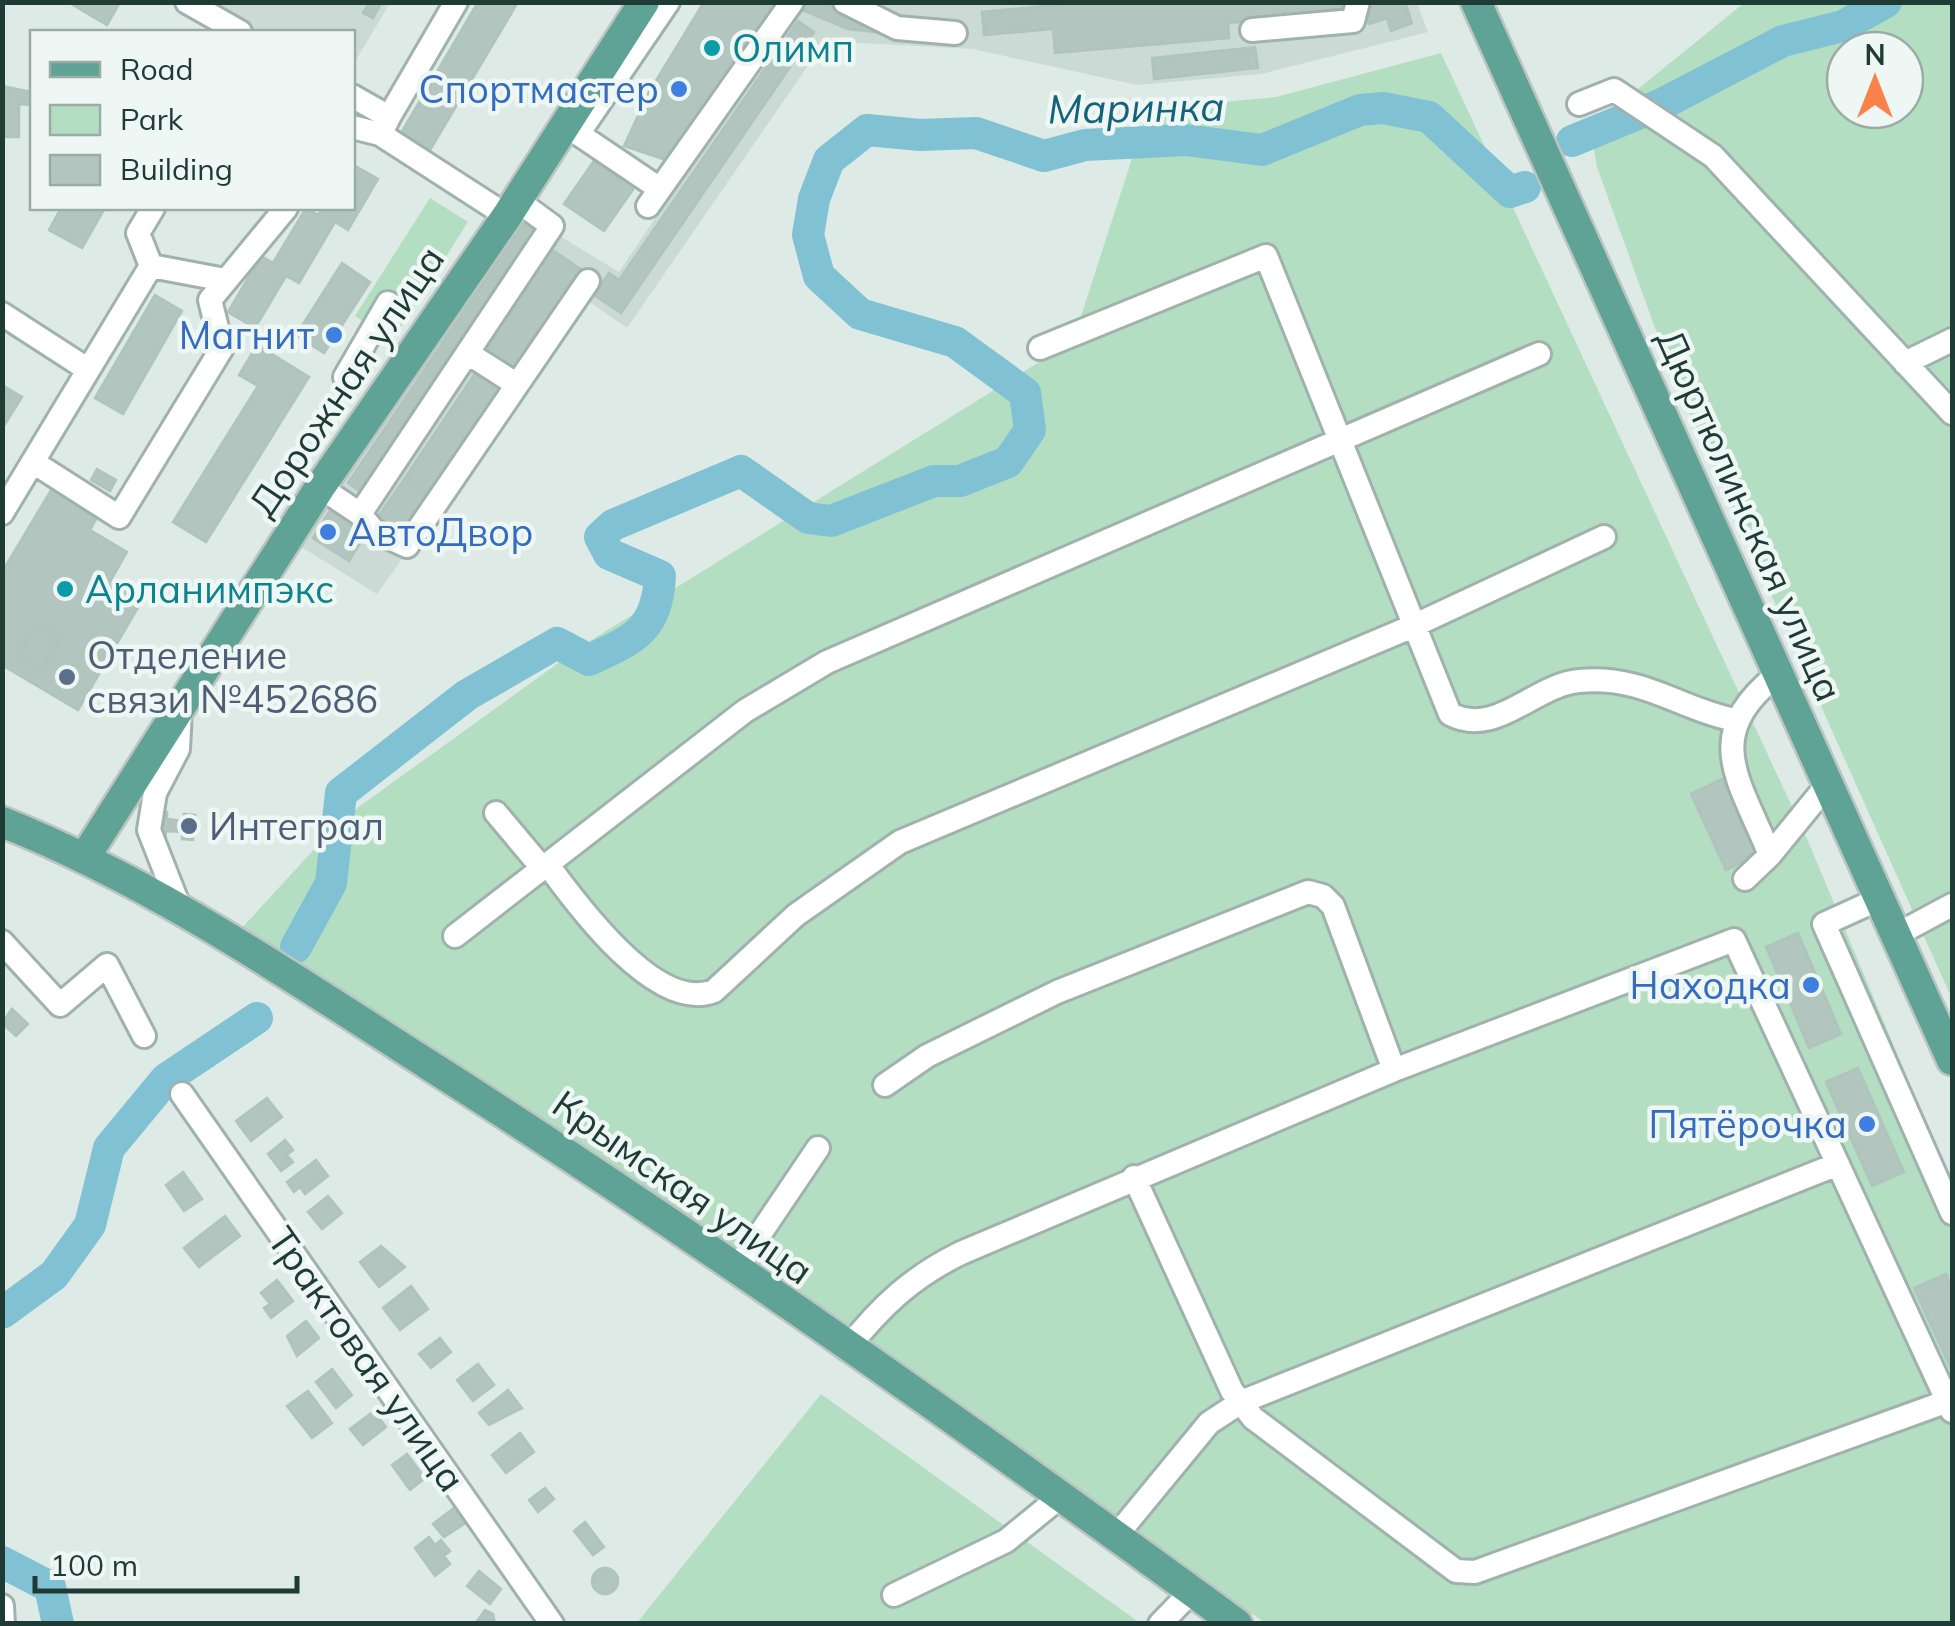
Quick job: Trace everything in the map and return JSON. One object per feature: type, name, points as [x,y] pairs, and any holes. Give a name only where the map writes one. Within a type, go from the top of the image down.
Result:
[{"type":"main road","name":"Дорожная улица","points":[[75,852],[180,708],[320,487],[511,208],[571,129],[644,2]]},
{"type":"main road","name":"Дюртюлинская улица","points":[[1476,2],[1952,1060]]},
{"type":"main road","points":[[2,804],[75,852]]},
{"type":"main road","points":[[2,822],[75,852]]},
{"type":"main road","name":"Крымская улица","points":[[75,852],[180,910],[547,1140],[1237,1624]]},
{"type":"street","points":[[187,2],[236,30]]},
{"type":"street","points":[[384,126],[456,2]]},
{"type":"street","points":[[668,2],[571,129],[654,197],[792,2]]},
{"type":"street","points":[[846,2],[897,28],[955,33]]},
{"type":"street","points":[[1252,30],[1353,21],[1358,2]]},
{"type":"street","points":[[1579,104],[1614,90],[1713,156],[1952,413]]},
{"type":"street","points":[[355,99],[384,126],[511,208],[552,226],[360,514]]},
{"type":"street","points":[[355,127],[384,126]]},
{"type":"street","points":[[151,210],[138,233],[151,266]]},
{"type":"street","points":[[33,462],[119,517],[222,348],[210,300],[284,210]]},
{"type":"street","points":[[1040,348],[1266,256],[1411,627],[1450,714],[1461,720],[1498,716],[1555,685],[1579,681],[1656,690],[1735,720]]},
{"type":"street","points":[[151,266],[226,280]]},
{"type":"street","points":[[2,513],[151,266]]},
{"type":"street","points":[[320,487],[360,514],[374,531],[407,546],[588,282]]},
{"type":"street","points":[[345,378],[388,303]]},
{"type":"street","points":[[2,314],[87,369]]},
{"type":"street","points":[[1905,362],[1952,340]]},
{"type":"street","points":[[362,348],[401,370]]},
{"type":"street","points":[[469,354],[516,384]]},
{"type":"street","points":[[455,936],[745,711],[826,662],[1539,354]]},
{"type":"street","points":[[496,813],[580,911],[618,948],[676,991],[701,996],[714,991],[796,915],[900,842],[1411,627],[1604,537]]},
{"type":"street","points":[[1770,856],[1733,756],[1735,720],[1778,674]]},
{"type":"street","points":[[180,708],[178,748],[155,793],[149,830],[180,910]]},
{"type":"street","points":[[1745,879],[1770,856],[1828,784]]},
{"type":"street","points":[[885,1085],[927,1056],[1057,992],[1308,892],[1323,896],[1333,906],[1394,1070]]},
{"type":"street","points":[[1879,899],[1824,924],[1952,1214]]},
{"type":"street","points":[[1896,935],[1952,905]]},
{"type":"street","points":[[847,1349],[885,1301],[928,1269],[1134,1177],[1394,1070],[1734,940],[1950,1406],[1469,1573],[1450,1568],[1265,1430],[1241,1402],[1134,1177]]},
{"type":"street","points":[[2,942],[60,1005],[106,965],[144,1036]]},
{"type":"street","name":"Трактовая улица","points":[[182,1094],[552,1624]]},
{"type":"street","points":[[735,1271],[818,1148]]},
{"type":"street","points":[[1116,1536],[1208,1424],[1241,1402],[1838,1164]]},
{"type":"street","points":[[894,1595],[1006,1541],[1060,1497]]},
{"type":"street","points":[[1160,1624],[1192,1591]]},
{"type":"street","points":[[2,1606],[4,1624]]},
{"type":"shaded area","points":[[197,3],[390,3],[355,62],[355,30],[245,30]]},
{"type":"shaded area","points":[[800,3],[1417,3],[1428,32],[1261,74],[1137,85],[973,49],[825,41],[627,328],[587,300],[377,594],[295,543],[520,212],[619,272]]},
{"type":"green space","points":[[1744,3],[1952,3],[1952,999],[1668,364],[1597,167],[1590,128]]},
{"type":"green space","points":[[1441,53],[1808,841],[1952,1185],[1952,1623],[1265,1623],[946,1393],[230,941],[342,819],[582,646],[1073,341],[1148,109],[1276,97]]},
{"type":"green space","points":[[430,198],[468,222],[393,340],[355,316]]},
{"type":"green space","points":[[821,1394],[1140,1623],[636,1624]]},
{"type":"building","points":[[68,2],[120,2],[107,25]]},
{"type":"building","points":[[369,2],[381,3],[373,18],[363,13]]},
{"type":"building","points":[[478,2],[518,2],[430,150],[401,133]]},
{"type":"building","name":"Олимп","points":[[704,2],[779,2],[672,162],[624,146],[649,92]]},
{"type":"building","points":[[807,2],[850,2],[892,18],[941,20],[946,40],[848,29],[802,10]]},
{"type":"building","points":[[1087,2],[1344,2],[1345,13],[1228,23],[1229,38],[1055,53],[1053,29],[984,35],[982,12]]},
{"type":"building","points":[[1405,2],[1412,23],[1391,31],[1387,18],[1369,24],[1361,4]]},
{"type":"building","points":[[798,21],[814,32],[621,313],[594,295],[609,273],[619,280]]},
{"type":"building","points":[[1255,47],[1258,68],[1154,79],[1152,58]]},
{"type":"building","points":[[2,86],[30,92],[30,105],[19,104],[19,137],[2,137]]},
{"type":"building","points":[[596,158],[636,185],[604,231],[564,204]]},
{"type":"building","points":[[355,166],[378,179],[348,230],[335,222],[299,283],[286,276],[255,328],[228,312],[261,256],[273,263],[305,210],[318,215],[322,210],[355,210]]},
{"type":"building","points":[[60,210],[104,210],[82,248],[49,230]]},
{"type":"building","points":[[523,224],[537,233],[361,492],[348,483]]},
{"type":"building","points":[[551,249],[582,270],[503,386],[472,365]]},
{"type":"building","points":[[342,263],[370,282],[324,353],[296,335]]},
{"type":"building","points":[[155,295],[182,311],[123,414],[95,398]]},
{"type":"building","points":[[257,345],[309,377],[206,542],[173,522],[258,386],[239,375]]},
{"type":"building","points":[[476,372],[506,392],[434,498],[405,478]]},
{"type":"building","points":[[2,385],[22,397],[2,429]]},
{"type":"building","points":[[97,469],[116,480],[110,491],[91,480]]},
{"type":"building","points":[[405,478],[434,498],[405,541],[375,521]]},
{"type":"building","name":"Арланимпэкс","points":[[56,482],[102,509],[90,530],[127,552],[111,580],[143,599],[78,710],[2,665],[2,572]],"holes":[[[37,624],[61,638],[42,669],[18,655]]]},
{"type":"building","points":[[331,509],[367,532],[349,561],[313,538]]},
{"type":"building","points":[[37,624],[61,638],[42,669],[18,655]]},
{"type":"building","points":[[1722,779],[1758,855],[1726,870],[1691,794]]},
{"type":"building","points":[[155,810],[167,812],[167,819],[184,821],[183,832],[166,831],[165,840],[152,839]]},
{"type":"building","points":[[184,814],[195,815],[193,840],[182,839]]},
{"type":"building","points":[[1798,933],[1841,1034],[1809,1048],[1766,947]]},
{"type":"building","points":[[12,1009],[28,1024],[16,1036],[2,1023]]},
{"type":"building","points":[[1858,1068],[1904,1172],[1872,1186],[1826,1082]]},
{"type":"building","points":[[267,1098],[282,1117],[251,1141],[236,1121]]},
{"type":"building","points":[[285,1140],[293,1150],[287,1155],[293,1162],[281,1171],[268,1154]]},
{"type":"building","points":[[316,1160],[328,1176],[305,1194],[300,1187],[294,1192],[287,1182]]},
{"type":"building","points":[[183,1172],[202,1199],[184,1211],[166,1185]]},
{"type":"building","points":[[328,1196],[342,1213],[322,1229],[308,1212]]},
{"type":"building","points":[[225,1216],[240,1236],[199,1267],[184,1248]]},
{"type":"building","points":[[381,1246],[405,1267],[379,1287],[360,1262]]},
{"type":"building","points":[[1946,1274],[1952,1288],[1952,1371],[1914,1288]]},
{"type":"building","points":[[277,1280],[293,1301],[271,1318],[264,1308],[270,1304],[261,1293]]},
{"type":"building","points":[[411,1286],[428,1309],[400,1330],[383,1308]]},
{"type":"building","points":[[306,1321],[319,1338],[297,1356],[287,1336]]},
{"type":"building","points":[[440,1338],[451,1352],[431,1368],[419,1354]]},
{"type":"building","points":[[478,1364],[494,1385],[473,1401],[457,1380]]},
{"type":"building","points":[[332,1369],[352,1395],[336,1408],[316,1382]]},
{"type":"building","points":[[508,1390],[522,1408],[489,1425],[479,1413]]},
{"type":"building","points":[[308,1391],[332,1423],[312,1438],[287,1406]]},
{"type":"building","points":[[374,1411],[386,1427],[363,1445],[350,1429]]},
{"type":"building","points":[[520,1433],[534,1452],[506,1473],[492,1455]]},
{"type":"building","points":[[407,1454],[425,1478],[410,1490],[392,1465]]},
{"type":"building","points":[[545,1488],[554,1499],[538,1512],[529,1500]]},
{"type":"building","points":[[458,1505],[470,1520],[444,1537],[433,1524]]},
{"type":"building","points":[[585,1522],[604,1547],[593,1555],[574,1531]]},
{"type":"building","points":[[429,1537],[435,1545],[441,1540],[450,1551],[444,1556],[450,1564],[435,1576],[415,1548]]},
{"type":"building","points":[[605,1568],[614,1572],[618,1581],[614,1590],[605,1594],[596,1590],[592,1581],[596,1572]]},
{"type":"building","points":[[479,1571],[501,1589],[490,1604],[467,1586]]},
{"type":"building","points":[[485,1610],[493,1614],[495,1624],[475,1624]]},
{"type":"waterway","name":"Маринка","points":[[1572,141],[1662,104],[1783,41],[1843,26],[1886,2]]},
{"type":"waterway","name":"Маринка","points":[[296,947],[331,883],[341,793],[467,695],[557,643],[589,660],[619,646],[648,621],[660,576],[609,554],[600,537],[613,525],[741,471],[808,518],[831,521],[934,481],[960,481],[1008,462],[1030,430],[1025,393],[955,342],[860,314],[819,276],[808,235],[814,199],[829,160],[867,130],[920,135],[976,133],[1044,156],[1085,145],[1186,140],[1262,150],[1360,110],[1383,108],[1429,117],[1510,192],[1525,187]]},
{"type":"waterway","name":"Маринка","points":[[2,1313],[54,1275],[90,1225],[109,1148],[166,1079],[257,1018]]},
{"type":"waterway","name":"Маринка","points":[[2,1562],[50,1587],[58,1624]]},
{"type":"place","name":"Олимп","points":[[712,48]]},
{"type":"place","name":"Спортмастер","points":[[679,89]]},
{"type":"place","name":"Магнит","points":[[334,335]]},
{"type":"place","name":"АвтоДвор","points":[[328,532]]},
{"type":"place","name":"Арланимпэкс","points":[[65,589]]},
{"type":"place","name":"Отделение связи №452686","points":[[67,677]]},
{"type":"place","name":"Интеграл","points":[[189,826]]},
{"type":"place","name":"Находка","points":[[1811,985]]},
{"type":"place","name":"Пятёрочка","points":[[1867,1124]]}]
